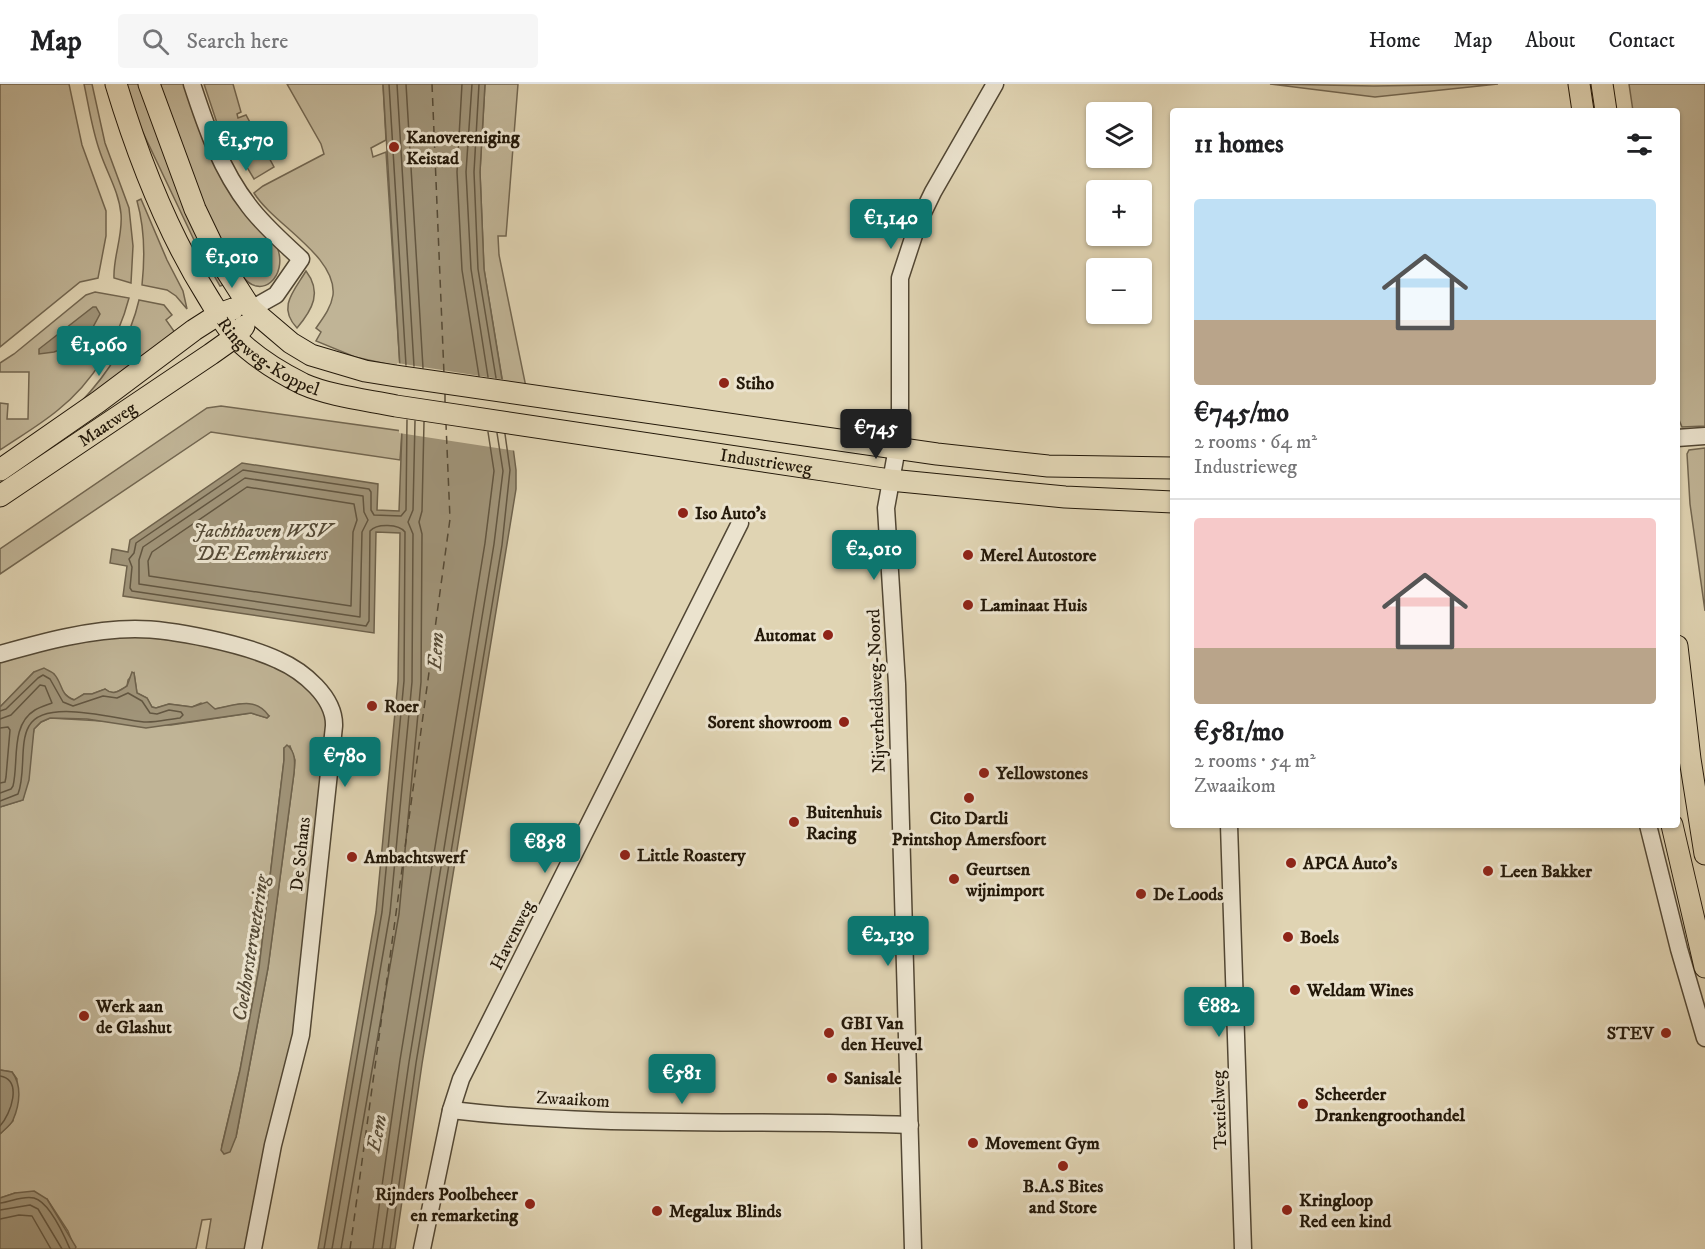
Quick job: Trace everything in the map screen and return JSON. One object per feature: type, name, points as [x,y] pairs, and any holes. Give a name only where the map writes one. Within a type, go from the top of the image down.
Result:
[{"type":"main road","name":"Ringweg-Koppel","points":[[116,84],[145,166],[190,268],[235,337],[272,367],[306,385],[396,406]]},
{"type":"main road","name":"Ringweg-Koppel","points":[[149,84],[195,209],[219,259],[251,309],[291,343],[311,355],[365,371],[396,376]]},
{"type":"main road","points":[[1579,84],[1583,108]]},
{"type":"main road","points":[[1602,84],[1606,108]]},
{"type":"main road","name":"Maatweg","points":[[0,470],[99,402],[153,360],[219,314],[236,308],[251,309],[246,323],[235,337],[0,496]]},
{"type":"main road","name":"Industrieweg","points":[[396,376],[897,448],[1048,466],[1170,468]]},
{"type":"main road","name":"Industrieweg","points":[[396,406],[515,422],[890,480],[1065,497],[1170,502]]},
{"type":"main road","points":[[1680,675],[1705,854]]},
{"type":"main road","points":[[1673,828],[1705,967]]},
{"type":"street","points":[[192,84],[218,156],[233,184],[258,217],[301,259],[276,295],[251,309]]},
{"type":"street","name":"Nijverheidsweg-Noord","points":[[913,1249],[897,695],[886,508],[897,448],[900,416],[900,278],[918,223],[933,192],[995,84]]},
{"type":"street","points":[[1680,438],[1705,436]]},
{"type":"street","name":"Havenweg","points":[[422,1249],[451,1110],[461,1080],[740,523]]},
{"type":"street","name":"De Schans","points":[[0,654],[48,641],[92,633],[135,629],[172,633],[235,645],[280,660],[320,691],[330,704],[334,726],[303,1023],[273,1144],[253,1249]]},
{"type":"street","name":"Textielweg","points":[[1229,828],[1242,1249]]},
{"type":"street","points":[[1649,828],[1679,949],[1705,1038]]},
{"type":"street","name":"Zwaaikom","points":[[451,1110],[647,1121],[910,1125]]},
{"type":"shaded area","points":[[0,84],[69,84],[82,145],[106,211],[106,236],[98,278],[80,282],[0,347]]},
{"type":"shaded area","points":[[84,84],[92,84],[105,143],[129,208],[133,246],[131,283],[114,278],[121,230],[120,206],[97,144]]},
{"type":"shaded area","points":[[126,84],[139,84],[223,285],[220,286],[194,240],[138,122]]},
{"type":"shaded area","points":[[157,84],[185,84],[277,247],[280,258],[279,268],[271,282],[264,286],[256,286],[248,282],[241,274],[216,230],[194,182]]},
{"type":"shaded area","points":[[204,84],[233,84],[241,112],[237,114],[238,118],[246,115],[274,167],[254,179],[238,152],[229,149],[220,132]]},
{"type":"shaded area","points":[[287,84],[383,84],[386,140],[371,148],[373,157],[386,152],[400,367],[355,357],[316,341],[321,332],[316,328],[332,300],[332,281],[315,254],[263,205],[254,193],[324,154],[321,144]]},
{"type":"shaded area","points":[[485,84],[518,84],[506,236],[498,236],[499,255],[526,387],[503,384],[484,269],[480,172]]},
{"type":"shaded area","points":[[1270,84],[1374,86],[1498,84],[1375,97]]},
{"type":"shaded area","points":[[1629,84],[1705,84],[1705,426],[1682,427],[1680,422],[1680,108],[1633,108]]},
{"type":"shaded area","points":[[141,199],[183,291],[187,309],[176,296],[167,290],[142,285],[144,243],[137,201]]},
{"type":"shaded area","points":[[306,271],[314,286],[314,300],[297,328],[288,313],[288,306],[293,292]]},
{"type":"shaded area","points":[[95,292],[129,298],[118,330],[102,360],[71,399],[44,421],[0,450],[0,403],[8,404],[7,419],[28,419],[29,372],[0,372],[0,363],[86,295]]},
{"type":"shaded area","points":[[139,300],[164,305],[172,315],[166,320],[176,334],[79,404],[99,381],[124,343]]},
{"type":"shaded area","points":[[221,406],[402,431],[400,460],[211,432],[0,574],[0,549],[207,408]]},
{"type":"shaded area","points":[[1705,448],[1705,611],[1690,504],[1687,454],[1689,450]]},
{"type":"shaded area","points":[[134,636],[206,645],[258,658],[282,668],[301,680],[316,695],[329,725],[296,1038],[247,1249],[206,1249],[211,1219],[202,1220],[196,1249],[75,1249],[68,1231],[47,1199],[15,1193],[0,1198],[0,1134],[13,1121],[17,1079],[12,1072],[0,1070],[0,807],[23,800],[34,729],[41,722],[50,718],[171,725],[251,713],[267,718],[269,716],[240,704],[215,709],[201,703],[192,707],[169,704],[152,707],[147,698],[137,693],[134,673],[128,680],[127,686],[119,691],[111,692],[105,689],[92,694],[84,694],[75,700],[64,693],[54,674],[34,672],[0,707],[0,660],[73,641]],"holes":[[[290,746],[295,760],[268,968],[236,1137],[222,1145],[240,1070],[259,968],[284,748]]]},
{"type":"water","points":[[383,84],[485,84],[480,172],[484,269],[513,447],[516,489],[422,1064],[395,1249],[318,1249],[376,912],[398,681],[400,533],[376,532],[374,633],[123,596],[127,566],[110,563],[112,549],[128,552],[130,540],[242,463],[378,484],[377,510],[399,511],[402,431],[400,367]]},
{"type":"water","points":[[96,307],[100,314],[81,342],[54,352],[39,354],[39,349]]},
{"type":"water","points":[[44,668],[53,673],[63,692],[74,700],[84,694],[92,694],[105,689],[111,692],[119,691],[127,686],[132,672],[137,693],[147,698],[152,707],[169,704],[192,707],[207,702],[215,709],[251,704],[264,710],[269,716],[267,718],[251,713],[146,728],[87,719],[50,718],[41,722],[34,729],[29,780],[23,800],[0,807],[0,707],[34,672]]},
{"type":"water","points":[[287,745],[295,762],[268,968],[236,1137],[230,1152],[224,1154],[221,1150],[240,1070],[259,968],[284,748]]},
{"type":"water","points":[[0,1070],[12,1072],[19,1095],[13,1120],[0,1134]]},
{"type":"water","points":[[34,1191],[47,1199],[76,1247],[75,1249],[0,1249],[0,1198],[15,1193]]},
{"type":"pier","points":[[397,363],[506,380],[517,451],[399,433]]},
{"type":"ferry route","points":[[432,84],[444,374]]},
{"type":"ferry route","points":[[445,394],[445,404]]},
{"type":"ferry route","points":[[350,1249],[450,519],[446,424]]},
{"type":"place","name":"Kanovereniging Keistad","points":[[394,147]]},
{"type":"place","name":"Stiho","points":[[724,383]]},
{"type":"place","name":"Iso Auto's","points":[[683,513]]},
{"type":"place","name":"Merel Autostore","points":[[968,555]]},
{"type":"place","name":"Laminaat Huis","points":[[968,605]]},
{"type":"place","name":"Automat","points":[[828,635]]},
{"type":"place","name":"Roer","points":[[372,706]]},
{"type":"place","name":"Sorent showroom","points":[[844,722]]},
{"type":"place","name":"Yellowstones","points":[[984,773]]},
{"type":"place","name":"Cito Dartli Printshop Amersfoort","points":[[969,798]]},
{"type":"place","name":"Buitenhuis Racing","points":[[794,822]]},
{"type":"place","name":"Little Roastery","points":[[625,855]]},
{"type":"place","name":"Ambachtswerf","points":[[352,857]]},
{"type":"place","name":"APCA Auto's","points":[[1291,863]]},
{"type":"place","name":"Leen Bakker","points":[[1488,871]]},
{"type":"place","name":"Geurtsen wijnimport","points":[[954,879]]},
{"type":"place","name":"De Loods","points":[[1141,894]]},
{"type":"place","name":"Boels","points":[[1288,937]]},
{"type":"place","name":"Weldam Wines","points":[[1295,990]]},
{"type":"place","name":"Werk aan de Glashut","points":[[84,1016]]},
{"type":"place","name":"GBI Van den Heuvel","points":[[829,1033]]},
{"type":"place","name":"STEV","points":[[1666,1033]]},
{"type":"place","name":"Sanisale","points":[[832,1078]]},
{"type":"place","name":"Scheerder Drankengroothandel","points":[[1303,1104]]},
{"type":"place","name":"Movement Gym","points":[[973,1143]]},
{"type":"place","name":"B.A.S Bites and Store","points":[[1063,1166]]},
{"type":"place","name":"Rijnders Poolbeheer en remarketing","points":[[530,1204]]},
{"type":"place","name":"Kringloop Red een kind","points":[[1287,1210]]},
{"type":"place","name":"Megalux Blinds","points":[[657,1211]]},
{"type":"water label","name":"Jachthaven WSV DE Eemkruisers","points":[[262,542]]},
{"type":"water label","name":"Eem","points":[[435,651]]},
{"type":"water label","name":"Coelhorsterwetering","points":[[250,948]]},
{"type":"water label","name":"Eem","points":[[376,1133]]}]
